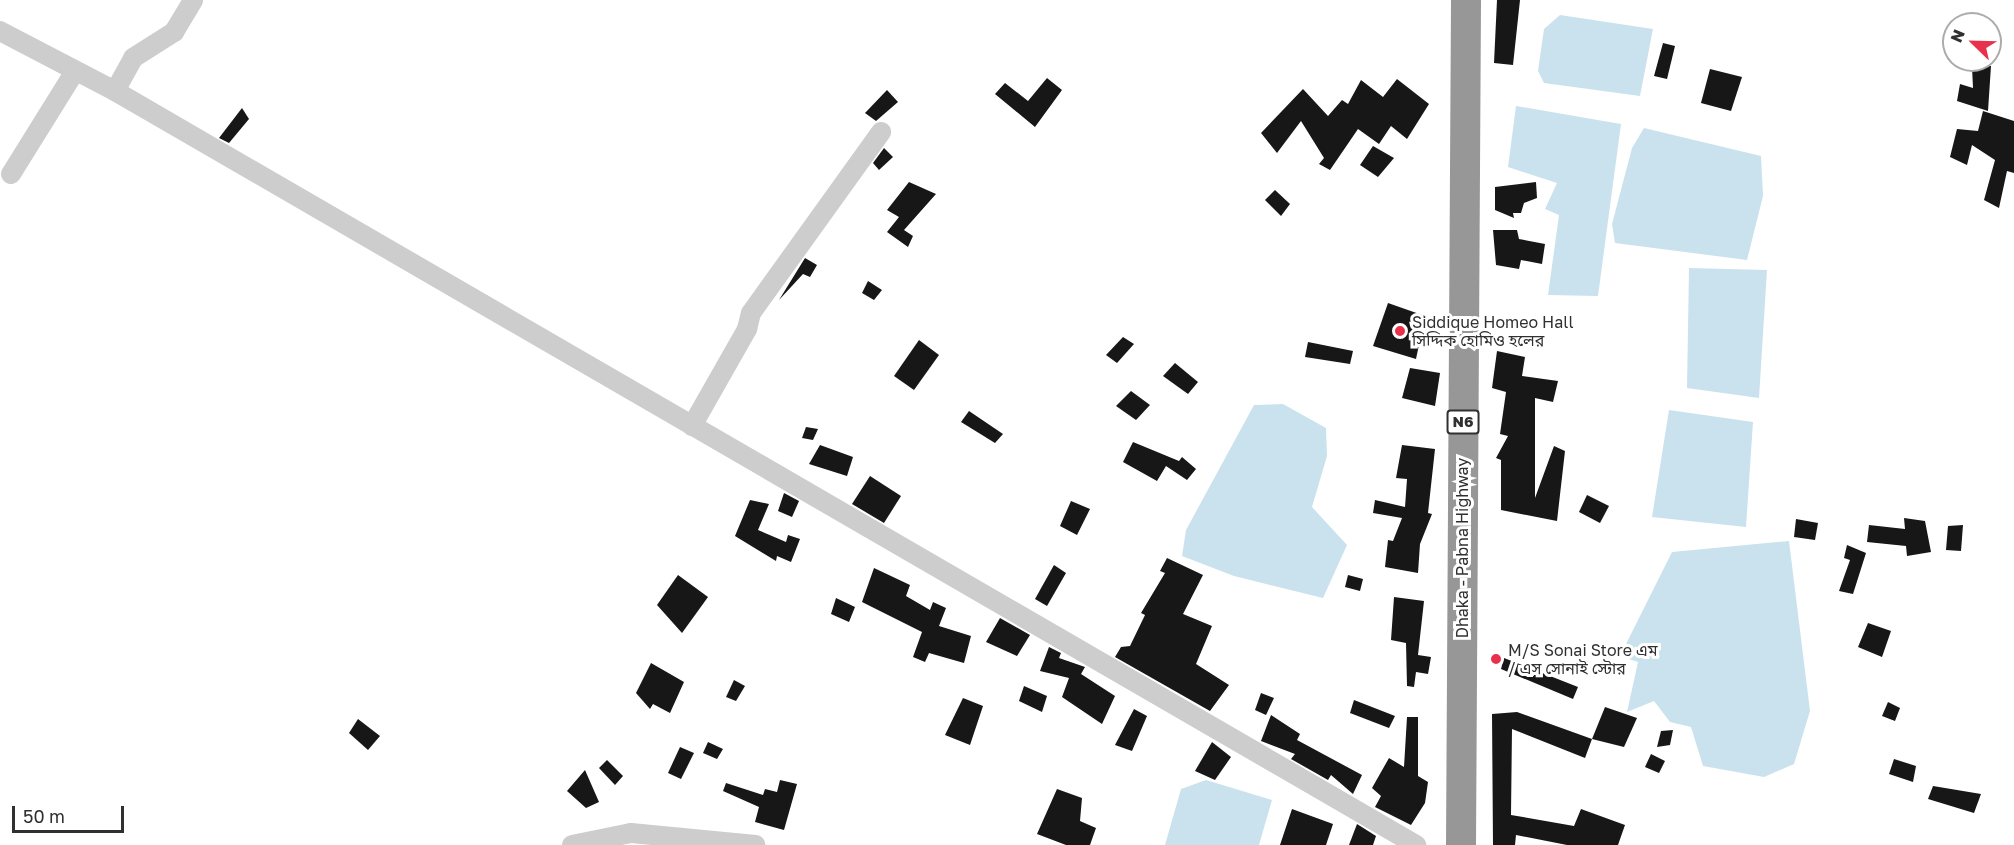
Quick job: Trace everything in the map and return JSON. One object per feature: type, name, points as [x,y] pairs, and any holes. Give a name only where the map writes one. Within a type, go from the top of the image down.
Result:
[{"type":"highway","name":"Dhaka - Pabna Highway","points":[[1461,845],[1466,0]]},
{"type":"street","points":[[115,91],[133,58],[174,32],[193,0]]},
{"type":"street","points":[[0,31],[115,91],[1416,845]]},
{"type":"street","points":[[10,174],[75,71]]},
{"type":"street","points":[[692,426],[747,329],[751,313],[881,132]]},
{"type":"street","points":[[572,845],[631,833],[755,845]]},
{"type":"water","points":[[1560,15],[1653,29],[1640,96],[1544,83],[1538,71],[1544,29]]},
{"type":"water","points":[[1516,106],[1621,124],[1598,296],[1548,295],[1559,215],[1545,209],[1557,183],[1508,167]]},
{"type":"water","points":[[1644,128],[1761,156],[1763,196],[1747,260],[1615,243],[1612,224],[1632,148]]},
{"type":"water","points":[[1689,268],[1767,270],[1759,398],[1687,388]]},
{"type":"water","points":[[1283,404],[1326,428],[1327,456],[1312,507],[1347,545],[1323,598],[1234,576],[1182,556],[1186,530],[1254,405]]},
{"type":"water","points":[[1669,410],[1753,422],[1746,527],[1652,517]]},
{"type":"water","points":[[1789,541],[1810,711],[1794,764],[1764,777],[1703,766],[1691,727],[1670,722],[1654,701],[1627,712],[1638,662],[1620,656],[1672,552]]},
{"type":"water","points":[[1206,780],[1272,800],[1259,845],[1165,845],[1181,789]]},
{"type":"building","points":[[1497,0],[1520,0],[1513,65],[1494,63]]},
{"type":"building","points":[[1663,43],[1675,46],[1667,79],[1654,76]]},
{"type":"building","points":[[1710,69],[1742,77],[1731,111],[1701,103]]},
{"type":"building","points":[[1972,72],[1991,72],[1988,111],[1957,101],[1960,84],[1973,88]]},
{"type":"building","points":[[1047,78],[1062,90],[1035,127],[995,94],[1005,83],[1028,101]]},
{"type":"building","points":[[1397,79],[1429,104],[1407,139],[1391,126],[1379,144],[1358,129],[1330,170],[1319,164],[1324,158],[1301,121],[1277,153],[1261,133],[1303,89],[1328,116],[1342,100],[1348,104],[1361,80],[1383,97]]},
{"type":"building","points":[[887,90],[898,102],[876,121],[865,113]]},
{"type":"building","points":[[242,108],[249,119],[229,143],[219,138]]},
{"type":"building","points":[[1983,111],[2014,121],[2014,173],[2007,171],[1999,208],[1984,200],[1995,160],[1972,145],[1967,165],[1950,157],[1957,129],[1978,131]]},
{"type":"building","points":[[1373,146],[1394,158],[1378,177],[1360,165]]},
{"type":"building","points":[[884,148],[893,157],[879,170],[873,163]]},
{"type":"building","points":[[909,182],[936,194],[904,230],[913,236],[908,247],[887,232],[899,217],[887,210]]},
{"type":"building","points":[[1536,182],[1537,198],[1524,203],[1521,213],[1513,213],[1514,218],[1495,210],[1495,187]]},
{"type":"building","points":[[1275,190],[1290,204],[1281,216],[1265,200]]},
{"type":"building","points":[[1493,230],[1517,230],[1519,239],[1545,244],[1542,264],[1521,260],[1519,269],[1496,265]]},
{"type":"building","points":[[805,258],[817,265],[810,277],[803,274],[779,300]]},
{"type":"building","points":[[868,281],[882,290],[874,300],[862,293]]},
{"type":"building","name":"Siddique Homeo Hall সিদ্দিক হোমিও হলের","points":[[1388,303],[1425,316],[1416,359],[1373,346]]},
{"type":"building","points":[[1123,337],[1134,344],[1117,363],[1106,355]]},
{"type":"building","points":[[919,340],[939,355],[914,390],[894,376]]},
{"type":"building","points":[[1308,342],[1353,351],[1350,364],[1305,357]]},
{"type":"building","points":[[1497,351],[1525,357],[1522,376],[1558,381],[1553,402],[1535,398],[1535,498],[1554,446],[1565,451],[1557,521],[1501,510],[1501,460],[1496,458],[1508,436],[1500,434],[1506,392],[1492,388]]},
{"type":"building","points":[[1175,363],[1198,382],[1188,394],[1163,376]]},
{"type":"building","points":[[1410,368],[1440,373],[1435,406],[1402,398]]},
{"type":"building","points":[[1131,391],[1150,405],[1136,420],[1116,406]]},
{"type":"building","points":[[969,411],[1003,434],[995,443],[961,422]]},
{"type":"building","points":[[806,427],[818,429],[813,440],[802,438]]},
{"type":"building","points":[[1133,442],[1179,461],[1182,457],[1196,469],[1187,480],[1166,466],[1157,481],[1123,462]]},
{"type":"building","points":[[820,445],[853,457],[847,476],[809,464]]},
{"type":"building","points":[[1402,445],[1435,449],[1428,513],[1432,514],[1420,544],[1418,573],[1385,567],[1388,540],[1393,541],[1402,518],[1373,513],[1375,500],[1405,507],[1407,479],[1396,478]]},
{"type":"building","points":[[870,476],[901,496],[884,523],[852,504]]},
{"type":"building","points":[[784,493],[799,501],[792,517],[778,511]]},
{"type":"building","points":[[1587,495],[1609,506],[1600,523],[1579,512]]},
{"type":"building","points":[[750,500],[769,504],[758,530],[786,542],[788,535],[800,539],[791,562],[777,556],[776,561],[735,536]]},
{"type":"building","points":[[1071,501],[1090,509],[1077,535],[1060,526]]},
{"type":"building","points":[[1904,518],[1925,521],[1931,552],[1907,556],[1906,546],[1867,542],[1869,525],[1905,529]]},
{"type":"building","points":[[1796,519],[1818,523],[1815,540],[1794,537]]},
{"type":"building","points":[[1963,525],[1961,551],[1946,550],[1948,526]]},
{"type":"building","points":[[1847,545],[1866,553],[1853,594],[1839,591],[1850,560],[1844,558]]},
{"type":"building","points":[[1167,558],[1203,575],[1183,614],[1212,626],[1196,664],[1229,685],[1210,711],[1115,657],[1121,647],[1130,646],[1145,615],[1141,613],[1165,573],[1160,571]]},
{"type":"building","points":[[1054,565],[1066,573],[1047,606],[1035,599]]},
{"type":"building","points":[[874,568],[910,585],[906,596],[930,610],[933,602],[946,608],[939,626],[971,636],[964,663],[929,653],[925,662],[913,657],[922,632],[862,602]]},
{"type":"building","points":[[678,575],[708,597],[682,633],[657,605]]},
{"type":"building","points":[[1348,575],[1363,579],[1360,591],[1345,587]]},
{"type":"building","points":[[1394,597],[1424,601],[1418,655],[1431,657],[1428,674],[1416,672],[1414,687],[1407,686],[1406,643],[1391,640]]},
{"type":"building","points":[[836,598],[855,607],[849,622],[831,614]]},
{"type":"building","points":[[1000,618],[1030,635],[1017,656],[986,642]]},
{"type":"building","points":[[1868,623],[1891,631],[1882,657],[1858,647]]},
{"type":"building","points":[[1049,647],[1061,653],[1059,658],[1085,667],[1081,674],[1115,696],[1102,724],[1062,697],[1069,678],[1040,671]]},
{"type":"building","points":[[1504,658],[1578,687],[1573,699],[1501,669]]},
{"type":"building","points":[[651,663],[684,682],[670,713],[653,704],[650,709],[636,693]]},
{"type":"building","points":[[734,680],[745,686],[736,701],[726,697]]},
{"type":"building","points":[[1024,686],[1047,696],[1042,712],[1019,701]]},
{"type":"building","points":[[1261,693],[1274,698],[1266,715],[1255,710]]},
{"type":"building","points":[[963,698],[983,706],[970,745],[945,735]]},
{"type":"building","points":[[1354,700],[1395,716],[1389,728],[1350,713]]},
{"type":"building","points":[[1888,702],[1900,708],[1895,721],[1882,716]]},
{"type":"building","points":[[1605,707],[1637,718],[1624,747],[1592,739]]},
{"type":"building","points":[[1134,709],[1147,716],[1132,751],[1115,745]]},
{"type":"building","points":[[1517,712],[1592,739],[1585,758],[1512,729],[1511,815],[1574,826],[1581,809],[1625,825],[1618,845],[1567,845],[1516,835],[1515,845],[1493,845],[1492,714]]},
{"type":"building","points":[[1271,715],[1300,734],[1297,740],[1362,775],[1353,794],[1331,775],[1328,780],[1291,759],[1295,754],[1261,741]]},
{"type":"building","points":[[1407,717],[1418,717],[1418,776],[1428,782],[1425,803],[1411,825],[1375,807],[1381,796],[1372,788],[1389,758],[1404,767]]},
{"type":"building","points":[[358,719],[380,736],[368,750],[349,733]]},
{"type":"building","points":[[1673,730],[1670,745],[1657,747],[1661,731]]},
{"type":"building","points":[[708,742],[723,749],[717,759],[703,753]]},
{"type":"building","points":[[1212,742],[1231,757],[1215,780],[1195,771]]},
{"type":"building","points":[[680,747],[694,753],[681,779],[668,773]]},
{"type":"building","points":[[1651,754],[1665,761],[1659,773],[1645,767]]},
{"type":"building","points":[[1894,759],[1916,766],[1913,782],[1889,774]]},
{"type":"building","points":[[607,760],[623,776],[615,785],[599,768]]},
{"type":"building","points":[[585,770],[599,802],[586,808],[567,791]]},
{"type":"building","points":[[780,780],[797,784],[784,830],[755,822],[759,807],[723,791],[726,783],[763,795],[765,789],[777,792]]},
{"type":"building","points":[[1933,786],[1981,794],[1974,813],[1928,799]]},
{"type":"building","points":[[1057,789],[1082,798],[1080,821],[1096,828],[1090,845],[1066,845],[1037,834]]},
{"type":"building","points":[[1292,809],[1333,824],[1326,845],[1280,845]]},
{"type":"building","points":[[1357,824],[1376,836],[1373,845],[1349,845]]},
{"type":"place","name":"Siddique Homeo Hall সিদ্দিক হোমিও হলের","points":[[1400,331]]},
{"type":"place","name":"M/S Sonai Store এম / এস সোনাই স্টোর","points":[[1496,659]]}]
